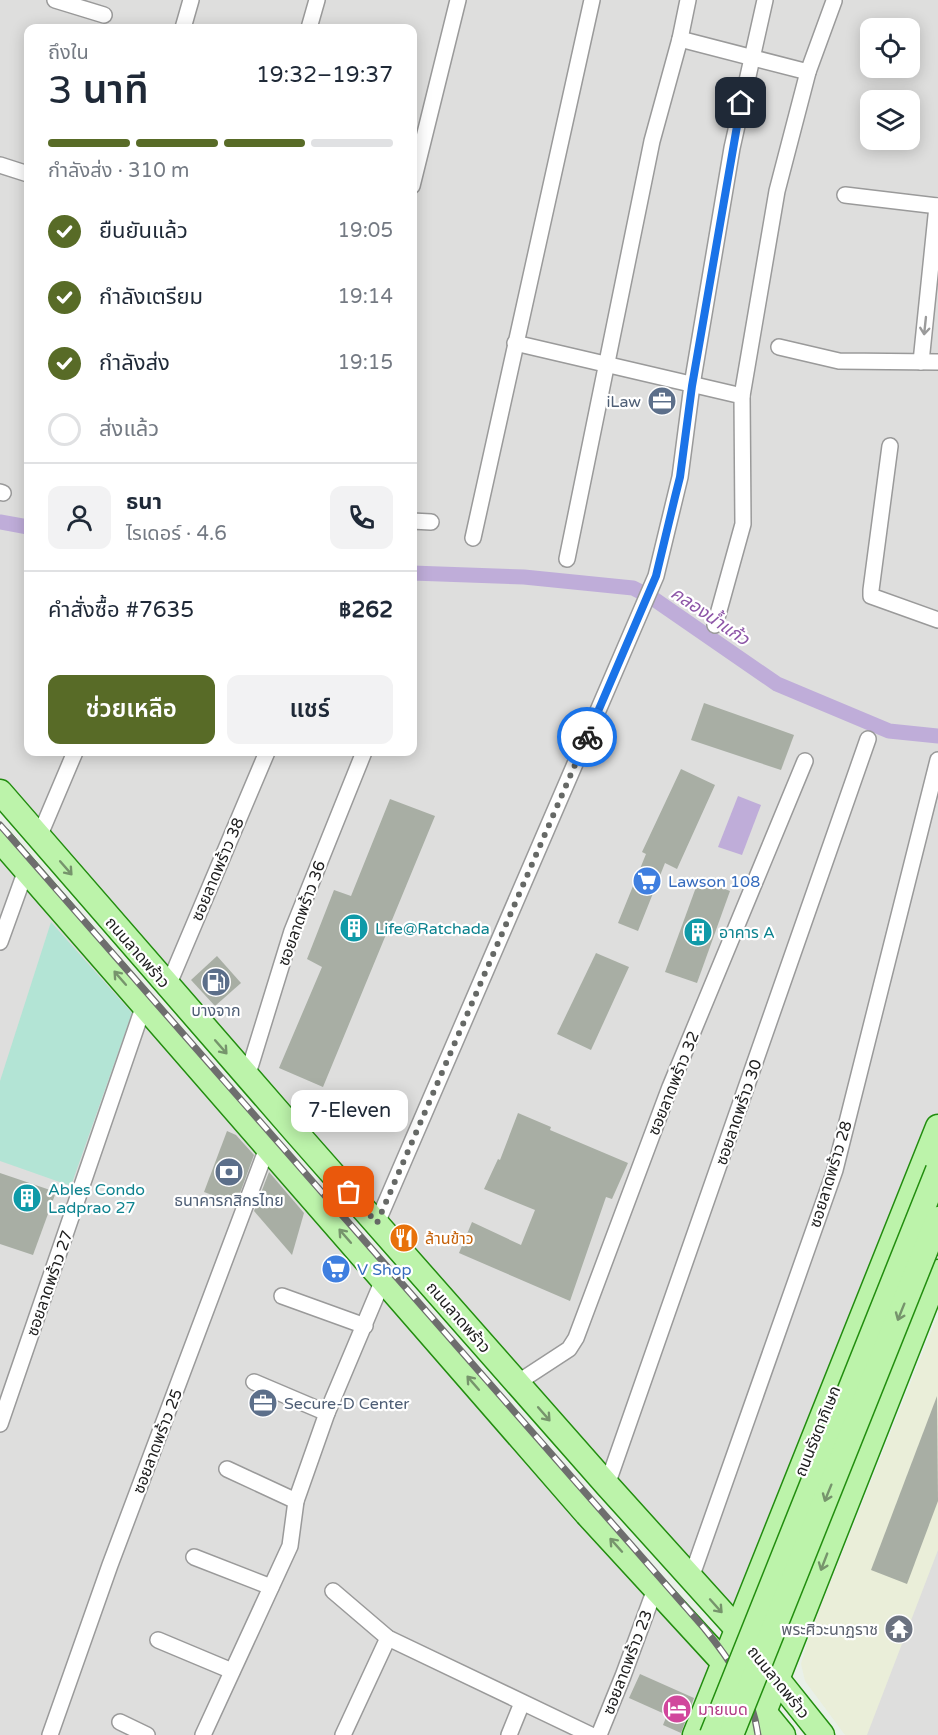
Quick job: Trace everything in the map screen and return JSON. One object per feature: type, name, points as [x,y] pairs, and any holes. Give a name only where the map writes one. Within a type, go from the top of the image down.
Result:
[{"type":"main road","name":"ถนนลาดพร้าว","points":[[0,792],[247,1077],[738,1630],[822,1735]]},
{"type":"main road","name":"ถนนลาดพร้าว","points":[[0,840],[383,1280],[655,1589],[724,1663],[783,1735]]},
{"type":"main road","name":"ถนนรัชดาภิเษก","points":[[695,1735],[938,1127]]},
{"type":"main road","name":"ถนนรัชดาภิเษก","points":[[712,1735],[938,1170]]},
{"type":"main road","name":"ถนนรัชดาภิเษก","points":[[731,1735],[938,1219]]},
{"type":"main road","points":[[888,1254],[892,1274],[898,1280],[921,1285],[938,1273]]},
{"type":"main road","points":[[755,1735],[938,1273]]},
{"type":"main road","points":[[833,1392],[838,1408],[844,1414],[859,1420],[867,1419],[882,1410]]},
{"type":"street","points":[[55,0],[104,15]]},
{"type":"street","points":[[184,24],[191,0]]},
{"type":"street","points":[[310,24],[317,0]]},
{"type":"street","points":[[417,166],[458,0]]},
{"type":"street","points":[[473,538],[592,0]]},
{"type":"street","points":[[567,559],[652,141],[680,39],[688,0]]},
{"type":"street","points":[[377,1223],[656,576],[680,477],[692,386],[732,148],[765,0]]},
{"type":"street","points":[[715,625],[742,524],[742,396],[777,191],[808,72],[834,1]]},
{"type":"street","points":[[680,39],[808,72]]},
{"type":"street","points":[[0,165],[24,173]]},
{"type":"street","points":[[845,195],[937,206],[921,362]]},
{"type":"street","points":[[515,343],[742,396]]},
{"type":"street","points":[[779,347],[840,361],[938,362]]},
{"type":"street","points":[[890,446],[872,596],[938,620]]},
{"type":"street","points":[[417,521],[431,522]]},
{"type":"street","name":"ซอยลาดพร้าว 30","points":[[607,1485],[868,739]]},
{"type":"street","points":[[39,837],[73,756]]},
{"type":"street","name":"ซอยลาดพร้าว 38","points":[[168,986],[265,756]]},
{"type":"street","name":"ซอยลาดพร้าว 36","points":[[247,1077],[292,931],[362,756]]},
{"type":"street","name":"ซอยลาดพร้าว 28","points":[[691,1578],[835,1170],[938,760]]},
{"type":"street","name":"ซอยลาดพร้าว 32","points":[[517,1383],[569,1349],[576,1338],[670,1087],[805,761]]},
{"type":"street","points":[[0,942],[26,870]]},
{"type":"street","name":"ซอยลาดพร้าว 27","points":[[0,1424],[144,1005]]},
{"type":"street","name":"ซอยลาดพร้าว 25","points":[[50,1735],[110,1565],[267,1148]]},
{"type":"street","points":[[203,1735],[290,1546],[296,1501],[327,1413],[383,1280]]},
{"type":"street","points":[[282,1296],[365,1326]]},
{"type":"street","points":[[254,1382],[327,1413]]},
{"type":"street","points":[[227,1469],[296,1501]]},
{"type":"street","points":[[194,1557],[271,1587]]},
{"type":"street","name":"ซอยลาดพร้าว 23","points":[[599,1735],[655,1589]]},
{"type":"street","points":[[333,1591],[388,1638],[591,1735]]},
{"type":"street","points":[[343,1735],[388,1638]]},
{"type":"street","points":[[158,1640],[232,1671]]},
{"type":"street","points":[[509,1735],[522,1703]]},
{"type":"street","points":[[120,1722],[147,1735]]},
{"type":"shaded area","points":[[0,0],[938,0],[938,1127],[738,1630],[0,792]]},
{"type":"shaded area","points":[[738,796],[761,805],[742,855],[718,847]]},
{"type":"shaded area","points":[[0,853],[713,1663],[685,1735],[0,1735]]},
{"type":"shaded area","points":[[938,1315],[938,1550],[867,1735],[845,1735],[805,1681],[801,1664],[810,1633]]},
{"type":"shaded area","points":[[938,1545],[938,1735],[859,1735]]},
{"type":"green space","points":[[51,922],[132,1013],[71,1186],[0,1161],[0,1081]]},
{"type":"building","points":[[704,703],[794,735],[781,770],[691,740]]},
{"type":"building","points":[[681,769],[715,785],[677,869],[665,863],[638,931],[618,923],[646,854],[642,852]]},
{"type":"building","name":"Life@Ratchada","points":[[390,799],[435,816],[323,1087],[279,1068],[322,967],[307,959],[334,890],[351,896]]},
{"type":"building","name":"อาคาร A","points":[[699,879],[730,891],[697,983],[665,972]]},
{"type":"building","points":[[596,953],[629,967],[591,1050],[557,1034]]},
{"type":"building","name":"บางจาก","points":[[217,956],[241,983],[215,1006],[191,980]]},
{"type":"building","points":[[518,1113],[551,1127],[550,1130],[628,1163],[612,1199],[606,1197],[570,1301],[459,1253],[472,1222],[521,1245],[535,1210],[484,1189],[498,1159],[500,1160]]},
{"type":"building","name":"ธนาคารกสิกรไทย","points":[[227,1131],[236,1135],[254,1155],[236,1204],[204,1192]]},
{"type":"building","points":[[269,1172],[304,1213],[292,1255],[254,1211]]},
{"type":"building","points":[[0,1173],[56,1192],[33,1255],[0,1244]]},
{"type":"building","points":[[937,1396],[938,1501],[907,1584],[871,1570]]},
{"type":"building","name":"มายเบด","points":[[640,1674],[694,1698],[681,1733],[663,1725],[667,1715],[629,1698]]},
{"type":"waterway","name":"คลองน้ำแก้ว","points":[[0,522],[24,526]]},
{"type":"waterway","name":"คลองน้ำแก้ว","points":[[417,573],[524,577],[633,588],[651,597],[777,684],[889,731],[938,736]]},
{"type":"railway","points":[[0,825],[704,1628],[739,1678],[751,1705],[758,1735]]},
{"type":"way so far","points":[[349,1192],[377,1223],[587,737]]},
{"type":"place","name":"iLaw","points":[[662,401]]},
{"type":"place","name":"Lawson 108","points":[[647,881]]},
{"type":"place","name":"Life@Ratchada","points":[[354,928]]},
{"type":"place","name":"อาคาร A","points":[[698,932]]},
{"type":"place","name":"บางจาก","points":[[216,982]]},
{"type":"place","name":"ธนาคารกสิกรไทย","points":[[229,1172]]},
{"type":"place","name":"7-Eleven","points":[[349,1192]]},
{"type":"place","name":"Ables Condo Ladprao 27","points":[[27,1198]]},
{"type":"place","name":"ล้านข้าว","points":[[404,1238]]},
{"type":"place","name":"V Shop","points":[[336,1269]]},
{"type":"place","name":"Secure-D Center","points":[[263,1403]]},
{"type":"place","name":"พระศิวะนาฏราช","points":[[899,1629]]},
{"type":"place","name":"มายเบด","points":[[677,1709]]},
{"type":"route","points":[[587,737],[656,576],[680,477],[692,386],[741,103]]}]
